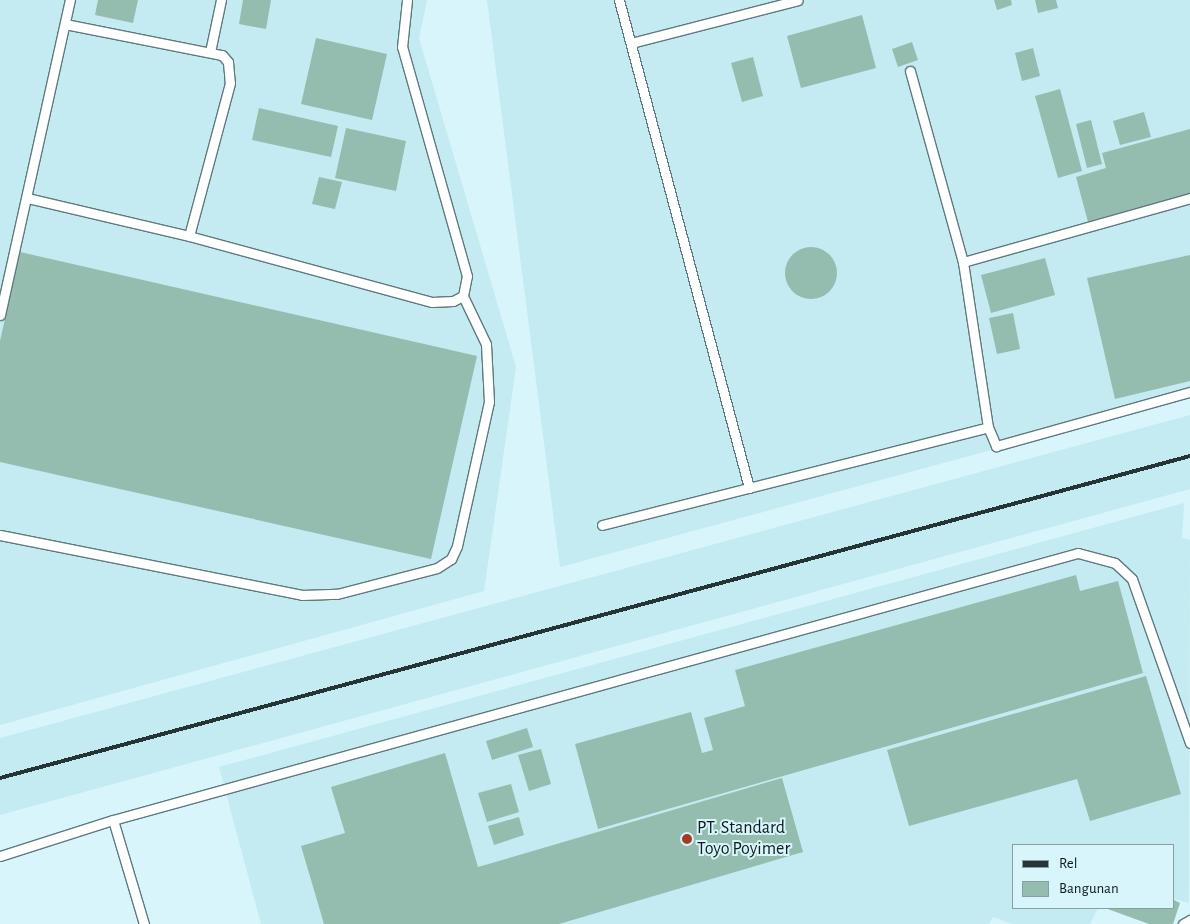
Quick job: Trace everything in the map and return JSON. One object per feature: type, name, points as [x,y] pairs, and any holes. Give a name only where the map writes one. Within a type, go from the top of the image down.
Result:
[{"type":"lane","points":[[0,315],[70,0]]},
{"type":"lane","points":[[210,52],[221,0]]},
{"type":"lane","points":[[0,535],[302,595],[337,594],[437,568],[451,559],[457,546],[489,402],[486,344],[463,296],[467,276],[402,47],[407,0]]},
{"type":"lane","points":[[619,0],[749,488]]},
{"type":"lane","points":[[631,43],[798,0]]},
{"type":"lane","points":[[65,24],[222,54],[228,62],[230,83],[189,236]]},
{"type":"lane","points":[[910,71],[963,262],[988,427],[996,446],[1190,392]]},
{"type":"lane","points":[[27,198],[189,236],[432,302],[463,296]]},
{"type":"lane","points":[[963,262],[1190,198]]},
{"type":"lane","points":[[602,525],[988,427]]},
{"type":"lane","points":[[0,856],[112,820],[1078,552],[1115,562],[1132,579],[1190,743]]},
{"type":"lane","points":[[112,820],[144,924]]},
{"type":"lane","points":[[1183,924],[1190,920]]},
{"type":"shaded area","points":[[0,0],[427,0],[419,38],[516,367],[484,591],[0,725]]},
{"type":"shaded area","points":[[487,0],[1190,0],[1190,396],[560,567]]},
{"type":"shaded area","points":[[1190,415],[1190,489],[0,815],[0,738]]},
{"type":"shaded area","points":[[1184,503],[1182,538],[1190,540],[1189,903],[1175,899],[1175,844],[1012,844],[1012,909],[1098,909],[1090,924],[1012,924],[993,917],[989,924],[261,924],[219,767]]},
{"type":"building","points":[[98,0],[138,0],[133,23],[95,15]]},
{"type":"building","points":[[243,0],[271,0],[266,29],[239,24]]},
{"type":"building","points":[[994,0],[1011,0],[1012,5],[997,10]]},
{"type":"building","points":[[1035,0],[1056,0],[1058,8],[1038,13]]},
{"type":"building","points":[[862,15],[876,68],[801,88],[787,36]]},
{"type":"building","points":[[316,38],[387,54],[372,120],[301,104]]},
{"type":"building","points":[[912,42],[918,60],[898,67],[892,49]]},
{"type":"building","points":[[1033,48],[1040,76],[1022,81],[1015,53]]},
{"type":"building","points":[[753,57],[763,96],[742,102],[731,63]]},
{"type":"building","points":[[1060,89],[1082,171],[1058,178],[1035,96]]},
{"type":"building","points":[[259,108],[338,126],[331,157],[252,140]]},
{"type":"building","points":[[1144,112],[1151,137],[1120,145],[1113,121]]},
{"type":"building","points":[[1091,120],[1102,164],[1087,168],[1076,124]]},
{"type":"building","points":[[346,128],[406,141],[396,191],[335,178]]},
{"type":"building","points":[[1190,129],[1190,194],[1088,222],[1076,177],[1106,168],[1102,153]]},
{"type":"building","points":[[319,177],[342,182],[335,209],[312,204]]},
{"type":"building","points":[[806,247],[816,247],[830,254],[837,268],[837,278],[830,292],[816,299],[806,299],[796,295],[789,288],[785,278],[785,268],[789,258],[796,251]]},
{"type":"building","points":[[20,252],[477,356],[431,559],[0,462],[0,341]]},
{"type":"building","points":[[1190,255],[1190,381],[1115,399],[1087,278]]},
{"type":"building","points":[[1045,258],[1055,295],[991,313],[981,275]]},
{"type":"building","points":[[1013,313],[1020,349],[997,354],[989,318]]},
{"type":"building","points":[[1076,575],[1080,591],[1118,581],[1143,673],[598,829],[575,744],[691,712],[702,753],[713,750],[704,718],[745,706],[735,670]]},
{"type":"building","points":[[1146,676],[1181,794],[1090,821],[1077,779],[909,826],[887,750]]},
{"type":"building","points":[[527,728],[533,747],[492,760],[486,741]]},
{"type":"building","points":[[541,749],[551,784],[529,791],[518,755]]},
{"type":"building","name":"PT. Standard Toyo Poyimer","points":[[445,753],[478,867],[782,778],[803,852],[559,924],[324,924],[301,846],[345,833],[331,787]]},
{"type":"building","points":[[511,784],[519,812],[487,822],[478,793]]},
{"type":"building","points":[[519,817],[524,835],[494,845],[488,826]]},
{"type":"building","points":[[1175,900],[1180,903],[1173,924],[1149,924],[1108,909],[1175,909]]},
{"type":"railway","points":[[0,778],[1190,456]]},
{"type":"place","name":"PT. Standard Toyo Poyimer","points":[[687,839]]}]
